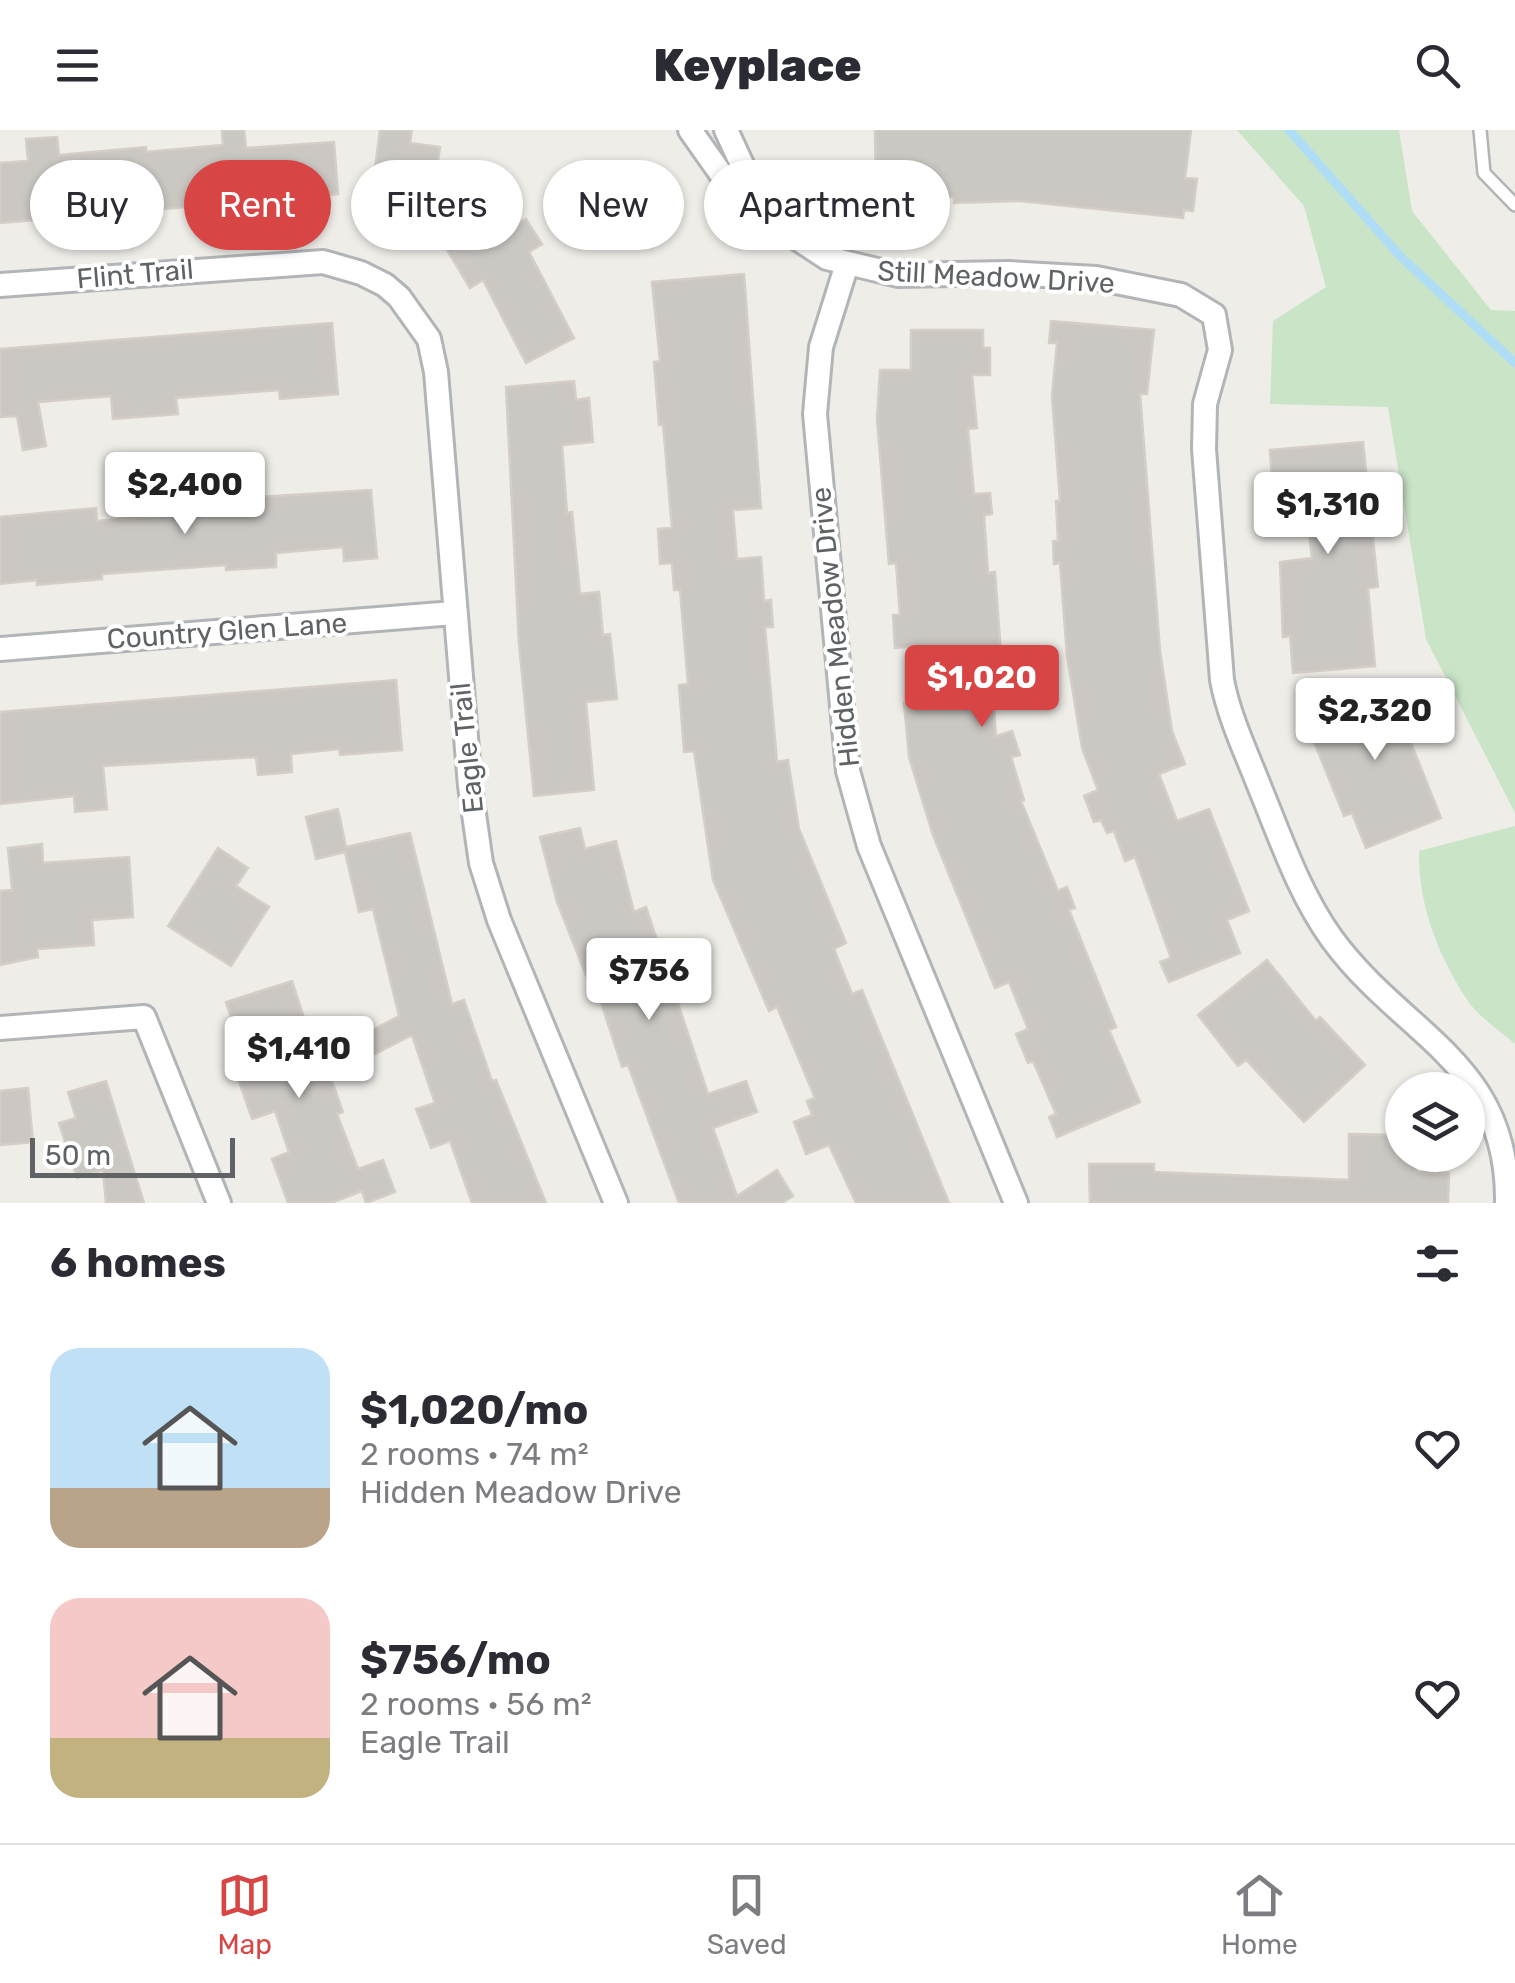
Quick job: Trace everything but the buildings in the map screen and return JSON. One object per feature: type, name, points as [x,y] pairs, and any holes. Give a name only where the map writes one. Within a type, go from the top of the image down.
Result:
[{"type":"street","name":"Still Meadow Drive","points":[[690,130],[711,160]]},
{"type":"street","name":"Still Meadow Drive","points":[[726,130],[740,160]]},
{"type":"street","name":"Still Meadow Drive","points":[[814,250],[846,264],[898,276],[1009,274],[1096,278],[1181,294],[1214,316],[1220,350],[1205,404],[1204,449],[1222,680],[1231,715],[1294,872],[1318,918],[1369,980],[1465,1072],[1489,1108],[1503,1150],[1506,1203]]},
{"type":"street","name":"Flint Trail","points":[[0,285],[304,260],[344,267],[386,285]]},
{"type":"street","name":"Hidden Meadow Drive","points":[[846,264],[822,346],[815,414],[848,771],[876,864],[1016,1203]]},
{"type":"street","name":"Eagle Trail","points":[[386,285],[420,325],[434,357],[454,613],[481,863],[499,920],[616,1203]]},
{"type":"street","name":"Country Glen Lane","points":[[0,649],[454,613]]},
{"type":"street","points":[[0,1028],[144,1017],[219,1203]]},
{"type":"lane","points":[[1480,130],[1484,174],[1511,205],[1515,204]]},
{"type":"green space","points":[[1237,130],[1399,130],[1412,211],[1491,310],[1515,311],[1515,813],[1426,639],[1388,407],[1270,404],[1273,321],[1326,287],[1304,206]]},
{"type":"green space","points":[[1515,826],[1515,1044],[1473,1007],[1448,966],[1426,910],[1419,851]]},
{"type":"waterway","points":[[1289,130],[1400,256],[1515,363]]}]
